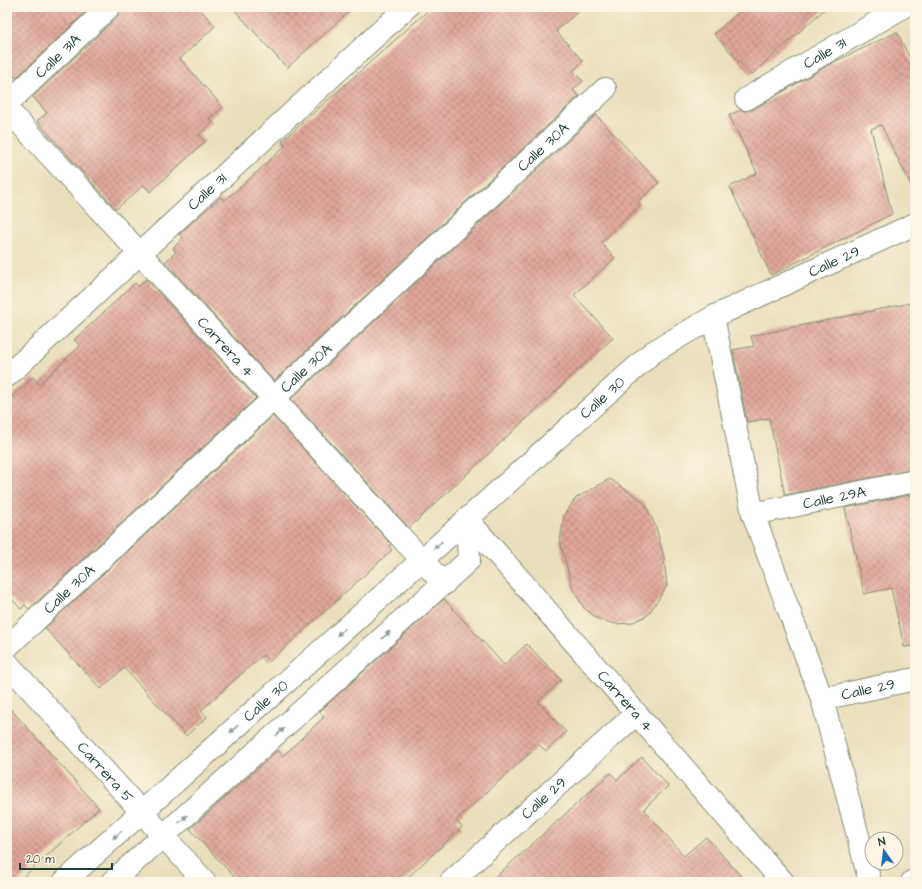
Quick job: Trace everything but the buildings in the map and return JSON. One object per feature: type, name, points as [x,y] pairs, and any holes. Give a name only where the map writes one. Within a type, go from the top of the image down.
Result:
[{"type":"street","name":"Calle 31A","points":[[7,104],[109,7]]},
{"type":"street","name":"Calle 31","points":[[7,376],[407,7]]},
{"type":"street","name":"Calle 31","points":[[746,99],[903,7]]},
{"type":"street","name":"Calle 30A","points":[[7,647],[604,89]]},
{"type":"street","name":"Carrera 4","points":[[7,109],[444,584]]},
{"type":"street","name":"Calle 29","points":[[753,299],[915,224]]},
{"type":"street","name":"Calle 30","points":[[64,882],[653,352],[713,317],[753,299]]},
{"type":"street","points":[[713,317],[753,514],[822,699],[870,882]]},
{"type":"street","name":"Calle 29A","points":[[753,514],[915,481]]},
{"type":"street","name":"Carrera 4","points":[[467,519],[784,882]]},
{"type":"street","points":[[112,882],[469,560],[467,519]]},
{"type":"street","name":"Carrera 5","points":[[7,663],[205,882]]},
{"type":"street","name":"Calle 29","points":[[822,699],[915,679]]},
{"type":"street","name":"Calle 29","points":[[450,882],[636,714]]}]
